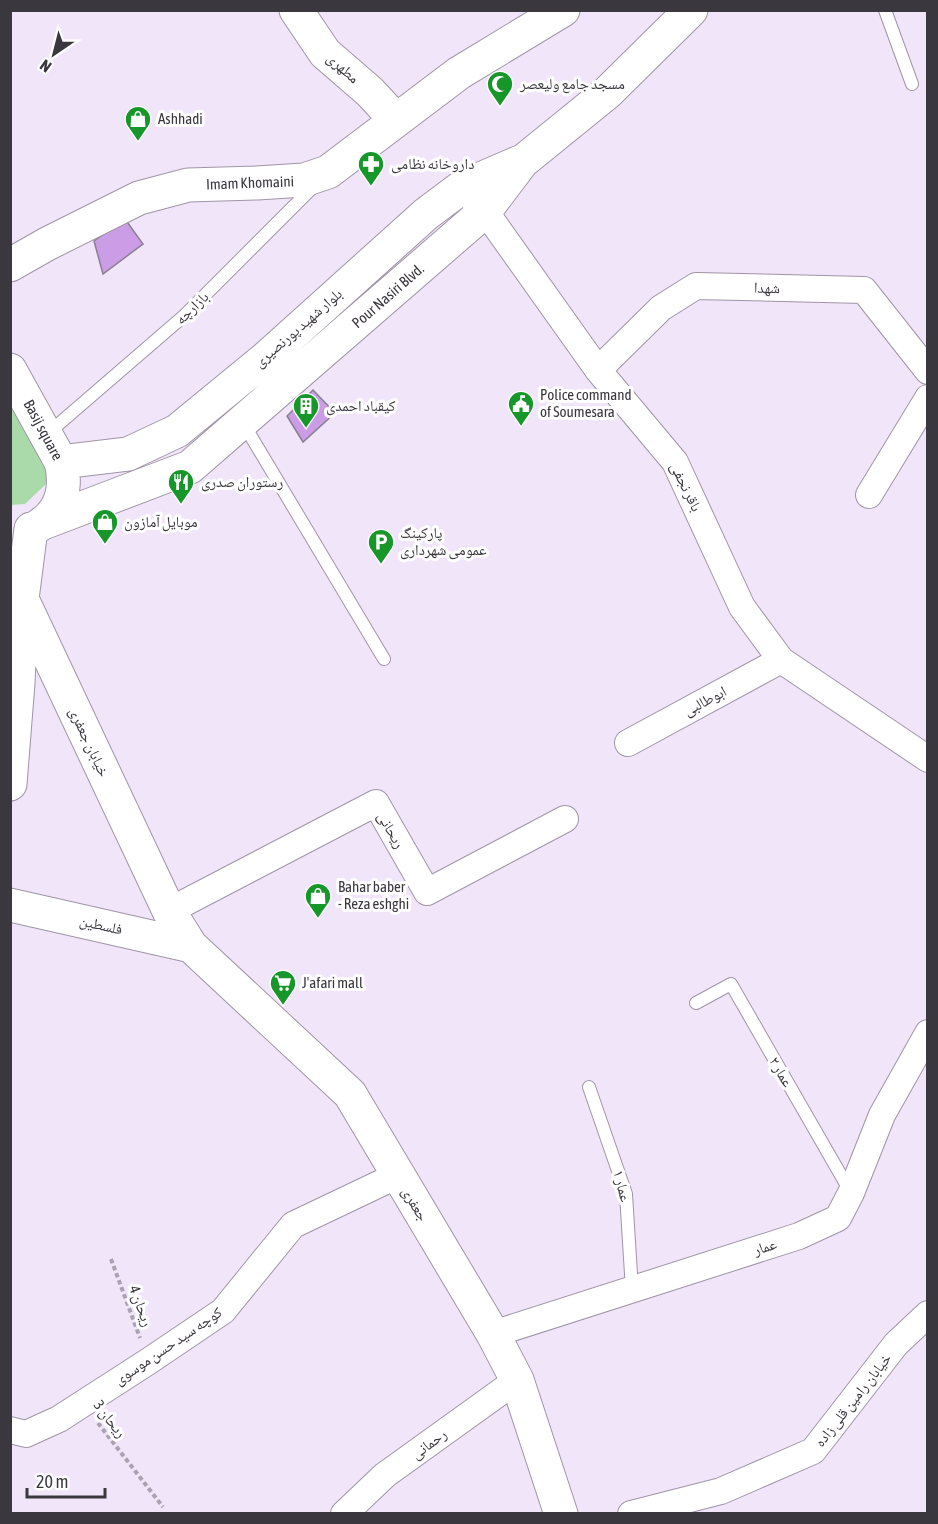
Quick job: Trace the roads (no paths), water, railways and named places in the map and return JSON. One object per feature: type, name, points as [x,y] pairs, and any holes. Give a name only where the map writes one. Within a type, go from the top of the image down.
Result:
[{"type":"main road","name":"مطهری","points":[[296,10],[325,53],[370,92],[396,120]]},
{"type":"main road","name":"Imam Khomaini","points":[[10,265],[139,198],[188,185],[304,180],[328,172],[459,73],[563,10]]},
{"type":"main road","name":"Pour Nasiri Blvd.","points":[[28,528],[190,467],[485,211],[522,162],[607,93],[691,10]]},
{"type":"main road","name":"بلوار شهید پورنصیری","points":[[54,448],[128,454],[177,431],[266,358],[426,214],[462,187],[522,162]]},
{"type":"main road","name":"Basij square","points":[[10,370],[54,448],[64,475],[64,489],[53,513],[28,528]]},
{"type":"main road","points":[[10,784],[18,683],[14,596],[28,528]]},
{"type":"main road","name":"خیابان جعفری","points":[[14,596],[169,911],[191,946]]},
{"type":"main road","name":"فلسطین","points":[[10,905],[191,946]]},
{"type":"main road","name":"جعفری","points":[[191,946],[350,1094],[493,1334],[517,1380],[561,1514]]},
{"type":"street","name":"باقر نجفی","points":[[462,187],[485,211],[598,370],[675,462],[742,608],[781,660],[927,759]]},
{"type":"street","name":"شهدا","points":[[598,370],[661,308],[696,286],[864,290],[927,371]]},
{"type":"street","points":[[869,495],[927,398]]},
{"type":"street","name":"ابوطالبی","points":[[628,742],[781,660]]},
{"type":"street","name":"ریحانی","points":[[169,911],[376,803],[427,892],[565,819]]},
{"type":"street","name":"عمار","points":[[493,1334],[799,1236],[838,1218],[851,1193],[882,1115],[927,1033]]},
{"type":"street","name":"کوچه سید حسن موسوی","points":[[10,1430],[26,1434],[59,1419],[149,1361],[222,1311],[293,1225],[398,1175]]},
{"type":"street","name":"خیابان رامین قلی زاده","points":[[631,1514],[721,1491],[813,1451],[896,1344],[927,1314]]},
{"type":"street","name":"رحمانی","points":[[344,1514],[385,1475],[517,1380]]},
{"type":"lane","points":[[885,10],[912,84]]},
{"type":"lane","name":"بازارچه","points":[[54,448],[328,172]]},
{"type":"lane","points":[[243,422],[384,659]]},
{"type":"lane","name":"عمار ۲","points":[[696,1003],[731,984],[851,1193]]},
{"type":"lane","name":"عمار ۱","points":[[589,1087],[627,1194],[632,1290]]},
{"type":"place","name":"مسجد جامع ولیعصر","points":[[500,107]]},
{"type":"place","name":"Ashhadi","points":[[138,142]]},
{"type":"place","name":"داروخانه نظامی","points":[[371,187]]},
{"type":"place","name":"Police command of Soumesara","points":[[521,427]]},
{"type":"place","name":"کیقباد احمدی","points":[[306,429]]},
{"type":"place","name":"رستوران صدری","points":[[181,505]]},
{"type":"place","name":"موبایل آمازون","points":[[105,545]]},
{"type":"place","name":"پارکینگ عمومی شهرداری","points":[[381,565]]},
{"type":"place","name":"Bahar baber - Reza eshghi","points":[[318,919]]},
{"type":"place","name":"J'afari mall","points":[[283,1006]]}]
